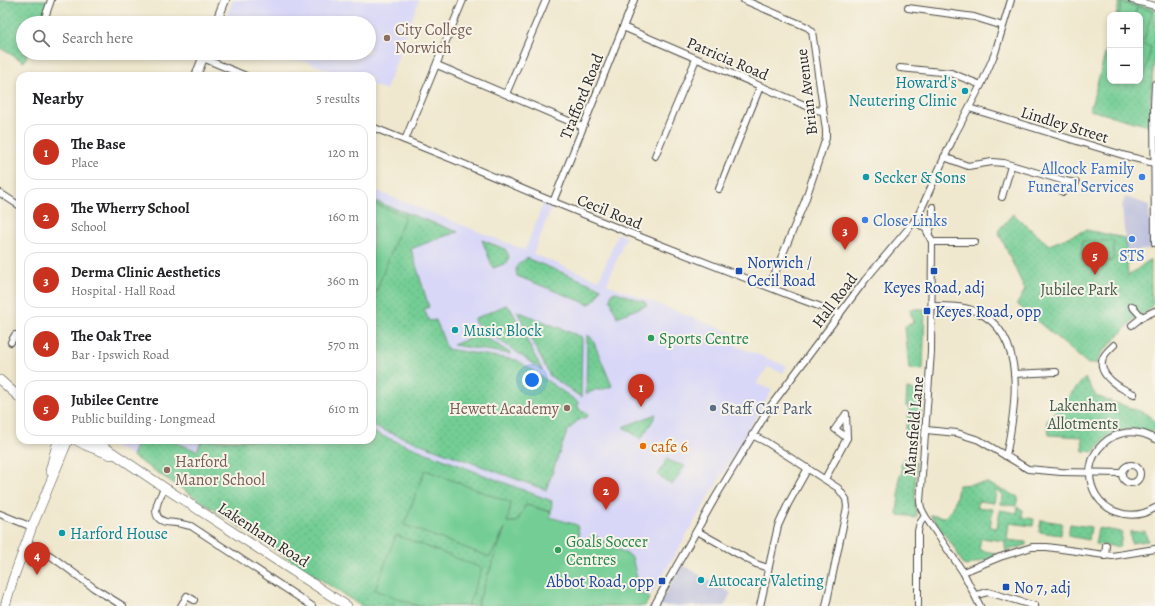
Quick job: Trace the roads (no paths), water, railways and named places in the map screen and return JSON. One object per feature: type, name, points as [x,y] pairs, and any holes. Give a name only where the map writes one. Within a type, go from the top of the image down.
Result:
[{"type":"highway","points":[[0,380],[16,390]]},
{"type":"highway","points":[[0,380],[16,394]]},
{"type":"highway","points":[[45,494],[57,444]]},
{"type":"highway","points":[[5,606],[32,527],[66,444]]},
{"type":"highway","name":"Lakenham Road","points":[[83,444],[126,461]]},
{"type":"highway","name":"Lakenham Road","points":[[100,444],[347,606]]},
{"type":"main road","points":[[218,16],[224,0]]},
{"type":"main road","points":[[198,72],[202,60]]},
{"type":"street","points":[[46,16],[51,0]]},
{"type":"street","points":[[406,140],[463,0]]},
{"type":"street","points":[[506,94],[546,0]]},
{"type":"street","name":"Trafford Road","points":[[553,202],[634,0]]},
{"type":"street","name":"Brian Avenue","points":[[744,0],[808,27],[812,31],[826,138],[804,201],[769,287]]},
{"type":"street","name":"Hall Road","points":[[654,606],[752,435],[770,407],[876,266],[915,221],[944,157],[981,85],[995,53],[1011,0]]},
{"type":"street","points":[[1132,0],[1155,6]]},
{"type":"street","points":[[908,8],[974,17],[1004,26]]},
{"type":"street","name":"Patricia Road","points":[[623,27],[816,110],[823,111]]},
{"type":"street","points":[[655,156],[696,58]]},
{"type":"street","points":[[212,60],[238,72]]},
{"type":"street","points":[[437,65],[583,127]]},
{"type":"street","points":[[900,68],[951,73],[981,85]]},
{"type":"street","points":[[1155,84],[1155,243]]},
{"type":"street","points":[[719,189],[760,86]]},
{"type":"street","name":"Lindley Street","points":[[969,108],[1126,156],[1154,163]]},
{"type":"street","name":"Cecil Road","points":[[376,129],[553,202],[840,314]]},
{"type":"street","points":[[944,157],[968,166],[992,162],[1076,183]]},
{"type":"street","points":[[1002,197],[1002,187],[1011,166]]},
{"type":"street","points":[[1063,192],[1064,181]]},
{"type":"street","points":[[0,193],[16,203]]},
{"type":"street","name":"Mansfield Lane","points":[[933,207],[933,221],[929,232],[932,242],[931,352],[920,502],[925,516],[963,572],[976,595],[980,606]]},
{"type":"street","points":[[915,221],[921,224],[929,232]]},
{"type":"street","points":[[932,242],[975,242]]},
{"type":"street","points":[[932,306],[958,307],[976,311],[986,316],[1003,334],[1012,357],[1014,374],[1014,400],[1006,456]]},
{"type":"street","points":[[1132,306],[1142,317]]},
{"type":"street","points":[[1132,325],[1142,317],[1155,311]]},
{"type":"street","points":[[12,342],[16,335]]},
{"type":"street","points":[[1114,345],[1104,356],[1103,360],[1105,371],[1113,384],[1134,394]]},
{"type":"street","points":[[1014,374],[1056,372]]},
{"type":"street","points":[[926,430],[946,431],[968,436],[993,447],[1028,469],[1090,473],[1122,473]]},
{"type":"street","points":[[1155,439],[1141,432],[1132,431],[1112,436],[1099,447],[1091,462],[1090,473],[1093,489],[1098,498],[1102,503],[1114,511],[1122,514],[1136,515],[1155,508]]},
{"type":"street","points":[[752,435],[808,468],[838,488],[844,494],[847,507],[826,606]]},
{"type":"street","points":[[825,479],[847,438]]},
{"type":"street","points":[[760,606],[778,526],[788,504],[808,468]]},
{"type":"street","points":[[165,488],[159,498],[156,511],[157,516],[161,520],[191,526],[312,606]]},
{"type":"street","points":[[0,514],[32,527]]},
{"type":"street","points":[[918,606],[918,530],[920,523],[925,516]]},
{"type":"street","points":[[697,531],[756,564],[768,568]]},
{"type":"street","points":[[27,542],[51,556],[94,588],[123,606]]},
{"type":"street","points":[[1105,556],[1106,545]]},
{"type":"street","points":[[963,572],[1032,547],[1047,547],[1105,556],[1155,549]]},
{"type":"street","points":[[181,592],[194,600]]},
{"type":"street","points":[[976,595],[988,592],[1035,606]]},
{"type":"street","points":[[181,606],[187,596]]},
{"type":"place","name":"City College Norwich","points":[[387,38]]},
{"type":"place","name":"Howard's Neutering Clinic","points":[[965,91]]},
{"type":"place","name":"Secker & Sons","points":[[866,177]]},
{"type":"place","name":"Allcock Family Funeral Services","points":[[1142,177]]},
{"type":"place","name":"Close Links","points":[[865,220]]},
{"type":"place","name":"STS","points":[[1132,239]]},
{"type":"place","name":"Derma Clinic Aesthetics","points":[[845,250]]},
{"type":"place","name":"Norwich / Cecil Road","points":[[739,271]]},
{"type":"place","name":"Keyes Road, adj","points":[[934,271]]},
{"type":"place","name":"Jubilee Centre","points":[[1095,275]]},
{"type":"place","name":"Keyes Road, opp","points":[[927,311]]},
{"type":"place","name":"Music Block","points":[[455,330]]},
{"type":"place","name":"Sports Centre","points":[[651,338]]},
{"type":"place","name":"The Base","points":[[641,407]]},
{"type":"place","name":"Hewett Academy","points":[[567,408]]},
{"type":"place","name":"Staff Car Park","points":[[713,408]]},
{"type":"place","name":"cafe 6","points":[[643,446]]},
{"type":"place","name":"Harford Manor School","points":[[167,470]]},
{"type":"place","name":"The Wherry School","points":[[606,510]]},
{"type":"place","name":"Harford House","points":[[62,533]]},
{"type":"place","name":"Goals Soccer Centres","points":[[558,550]]},
{"type":"place","name":"The Oak Tree","points":[[37,575]]},
{"type":"place","name":"Autocare Valeting","points":[[701,580]]},
{"type":"place","name":"Abbot Road, opp","points":[[662,581]]},
{"type":"place","name":"No 7, adj","points":[[1006,587]]},
{"type":"park label","name":"Jubilee Park","points":[[1079,289]]},
{"type":"park label","name":"Lakenham Allotments","points":[[1083,414]]}]
